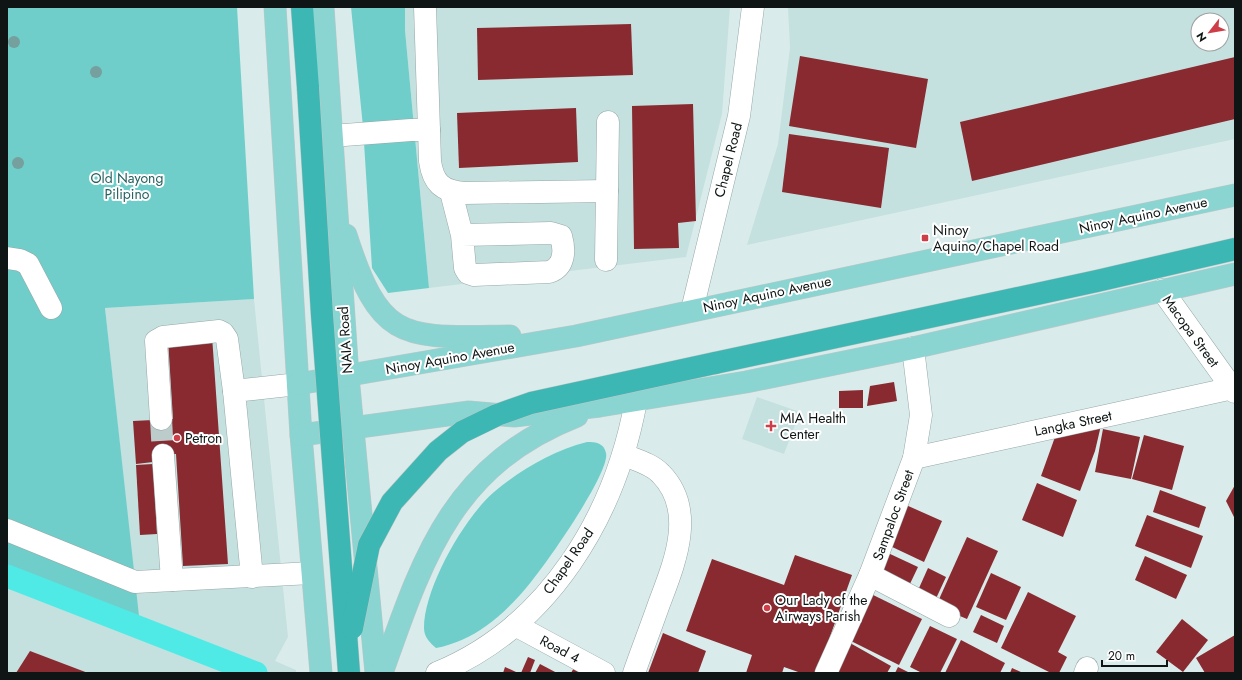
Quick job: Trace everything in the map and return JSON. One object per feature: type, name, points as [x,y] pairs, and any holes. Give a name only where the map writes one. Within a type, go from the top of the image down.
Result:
[{"type":"highway","points":[[302,7],[323,331],[349,673]]},
{"type":"highway","points":[[352,673],[351,634],[369,545],[392,502],[438,451],[462,432],[497,414],[572,393],[1098,281],[1235,249]]},
{"type":"main road","points":[[275,7],[301,435],[321,673]]},
{"type":"main road","name":"NAIA Road","points":[[323,7],[348,376],[376,673]]},
{"type":"main road","name":"Ninoy Aquino Avenue","points":[[298,384],[576,336],[1235,195]]},
{"type":"main road","points":[[336,202],[362,281],[378,309],[394,325],[408,331],[434,336],[576,336]]},
{"type":"main road","points":[[301,435],[469,412],[514,416],[636,401],[746,382],[913,348],[1235,274]]},
{"type":"main road","points":[[382,673],[418,574],[434,541],[453,509],[482,475],[517,447],[556,424],[600,406]]},
{"type":"main road","points":[[368,583],[379,538],[390,509],[409,475],[436,441],[469,412]]},
{"type":"street","points":[[425,7],[429,130],[432,173],[435,180],[452,192],[607,191]]},
{"type":"street","name":"Chapel Road","points":[[692,310],[739,116],[754,14],[753,7]]},
{"type":"street","points":[[606,260],[608,122]]},
{"type":"street","points":[[331,136],[429,130]]},
{"type":"street","points":[[452,192],[462,236]]},
{"type":"street","points":[[7,258],[20,260],[28,264],[51,308]]},
{"type":"street","name":"Macopa Street","points":[[1162,290],[1234,390]]},
{"type":"street","points":[[161,419],[156,341],[163,337],[219,331],[223,333],[227,339],[234,391],[252,577]]},
{"type":"street","name":"Sampaloc Street","points":[[826,673],[870,574],[914,458],[920,415],[913,348]]},
{"type":"street","points":[[234,391],[298,384]]},
{"type":"street","name":"Langka Street","points":[[914,458],[1234,390]]},
{"type":"street","name":"Chapel Road","points":[[437,673],[483,650],[515,625],[540,601],[562,575],[581,548],[612,487],[624,455],[636,401]]},
{"type":"street","points":[[163,454],[172,580]]},
{"type":"street","points":[[624,455],[651,466],[669,483],[677,501],[680,522],[677,554],[634,673]]},
{"type":"street","points":[[7,530],[135,582],[312,573]]},
{"type":"street","points":[[870,574],[949,616]]},
{"type":"street","name":"Road 4","points":[[515,625],[604,673]]},
{"type":"street","points":[[471,673],[483,650]]},
{"type":"shaded area","points":[[405,7],[730,7],[722,114],[686,257],[429,288],[405,29]]},
{"type":"shaded area","points":[[788,7],[1235,7],[1235,139],[747,245],[778,144],[790,48]]},
{"type":"shaded area","points":[[254,299],[288,637],[275,661],[296,670],[296,673],[7,673],[7,565],[138,616],[105,308]]},
{"type":"shaded area","name":"MIA Health Center","points":[[757,397],[800,412],[784,454],[742,439]]},
{"type":"green space","name":"Old Nayong Pilipino","points":[[7,7],[237,7],[254,299],[105,308],[139,616],[7,565]]},
{"type":"green space","points":[[351,7],[405,7],[405,30],[429,288],[388,293],[372,268],[363,127]]},
{"type":"green space","points":[[587,442],[596,443],[603,447],[606,453],[604,464],[597,481],[571,525],[529,585],[504,612],[474,634],[449,645],[436,648],[425,634],[424,628],[426,612],[438,574],[470,519],[494,492],[527,468],[562,450]]},
{"type":"building","points":[[631,24],[633,75],[478,80],[477,28]]},
{"type":"building","points":[[800,56],[928,79],[916,148],[789,126]]},
{"type":"building","points":[[1235,57],[1235,119],[972,181],[960,122]]},
{"type":"building","points":[[693,104],[696,221],[678,223],[679,248],[634,249],[632,106]]},
{"type":"building","points":[[576,108],[578,162],[459,168],[457,113]]},
{"type":"building","points":[[789,134],[889,148],[881,208],[782,192]]},
{"type":"building","name":"Petron","points":[[212,336],[228,564],[183,566],[176,454],[153,455],[153,462],[136,464],[133,421],[173,419],[168,339]]},
{"type":"building","points":[[894,382],[897,401],[867,406],[870,386]]},
{"type":"building","points":[[863,390],[863,408],[839,408],[839,391]]},
{"type":"building","points":[[1102,421],[1095,451],[1080,491],[1041,476],[1055,437]]},
{"type":"building","points":[[1103,429],[1140,437],[1131,479],[1095,472]]},
{"type":"building","points":[[1144,435],[1184,446],[1172,490],[1132,479]]},
{"type":"building","points":[[153,464],[157,534],[140,535],[136,465]]},
{"type":"building","points":[[1037,483],[1077,500],[1063,537],[1022,520]]},
{"type":"building","points":[[1235,485],[1235,519],[1226,501]]},
{"type":"building","points":[[1160,490],[1206,507],[1199,528],[1153,512]]},
{"type":"building","points":[[906,505],[942,521],[924,562],[888,545]]},
{"type":"building","points":[[1147,515],[1203,536],[1191,568],[1135,546]]},
{"type":"building","points":[[967,537],[998,551],[967,619],[936,606]]},
{"type":"building","points":[[888,553],[918,567],[908,588],[878,574]]},
{"type":"building","name":"Our Lady of the Airways Parish","points":[[795,555],[852,575],[817,673],[801,673],[784,667],[782,673],[746,673],[752,655],[686,631],[712,559],[784,585]]},
{"type":"building","points":[[1145,556],[1187,575],[1176,599],[1135,580]]},
{"type":"building","points":[[928,568],[946,577],[933,605],[915,597]]},
{"type":"building","points":[[991,573],[1021,587],[1006,620],[976,607]]},
{"type":"building","points":[[865,591],[922,619],[899,665],[843,637]]},
{"type":"building","points":[[1028,592],[1076,616],[1058,652],[1067,657],[1059,673],[1051,673],[1001,648]]},
{"type":"building","points":[[981,615],[1004,626],[997,643],[973,632]]},
{"type":"building","points":[[1182,619],[1208,640],[1183,672],[1156,652]]},
{"type":"building","points":[[930,626],[957,639],[940,673],[922,673],[910,667]]},
{"type":"building","points":[[663,633],[706,651],[698,673],[648,673]]},
{"type":"building","points":[[1235,635],[1235,673],[1205,673],[1196,658]]},
{"type":"building","points":[[961,640],[1005,663],[1000,673],[945,673]]},
{"type":"building","points":[[850,643],[891,666],[887,673],[835,673]]},
{"type":"building","points":[[30,651],[88,673],[16,673]]},
{"type":"building","points":[[528,657],[535,660],[530,673],[521,673]]},
{"type":"building","points":[[540,664],[557,673],[535,673]]},
{"type":"building","points":[[576,664],[591,673],[571,673]]},
{"type":"building","points":[[505,667],[516,672],[516,673],[503,673]]},
{"type":"building","points":[[898,667],[910,673],[895,673]]},
{"type":"building","points":[[1012,668],[1023,673],[1010,673]]},
{"type":"waterway","points":[[7,576],[256,673]]},
{"type":"tunnel","points":[[161,419],[163,455]]},
{"type":"place","name":"Ninoy Aquino/Chapel Road","points":[[925,238]]},
{"type":"place","name":"MIA Health Center","points":[[771,426]]},
{"type":"place","name":"Petron","points":[[177,438]]},
{"type":"place","name":"Our Lady of the Airways Parish","points":[[767,608]]}]
